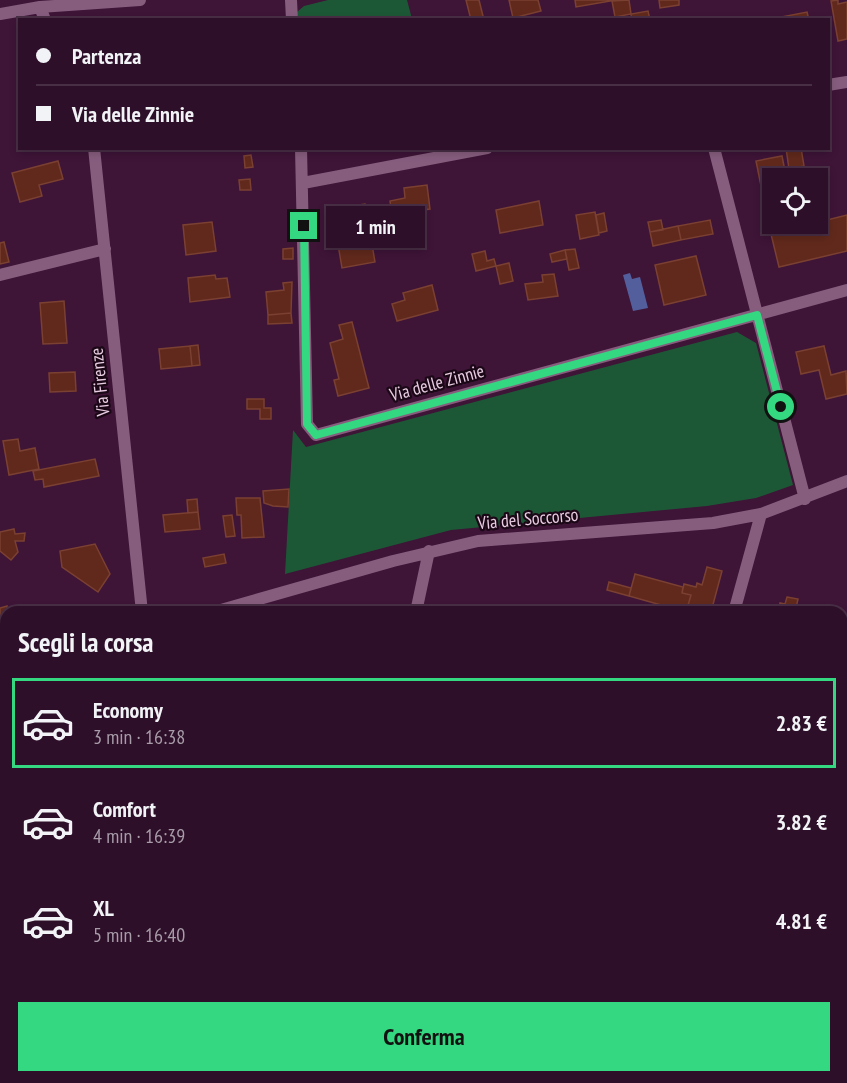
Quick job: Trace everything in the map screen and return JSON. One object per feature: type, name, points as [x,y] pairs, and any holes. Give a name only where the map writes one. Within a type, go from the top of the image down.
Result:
[{"type":"street","points":[[0,14],[40,7],[140,0]]},
{"type":"street","points":[[291,0],[292,18]]},
{"type":"street","points":[[40,7],[44,18]]},
{"type":"street","points":[[830,85],[847,82]]},
{"type":"street","name":"Via Firenze","points":[[94,150],[141,606]]},
{"type":"street","name":"Via delle Zinnie","points":[[301,150],[307,424],[316,435],[847,291]]},
{"type":"street","points":[[303,183],[476,150]]},
{"type":"street","points":[[715,150],[805,499]]},
{"type":"street","points":[[0,275],[105,249]]},
{"type":"street","name":"Via del Soccorso","points":[[235,606],[429,551],[477,541],[531,535],[713,523],[761,514],[847,481]]},
{"type":"street","points":[[736,606],[761,514]]},
{"type":"street","points":[[417,606],[429,551]]},
{"type":"green space","points":[[328,0],[407,0],[412,18],[298,18],[297,12],[304,6]]},
{"type":"green space","points":[[737,332],[756,343],[793,485],[756,498],[707,506],[451,530],[285,574],[293,430],[306,447]]},
{"type":"water","points":[[630,273],[632,279],[640,277],[648,308],[633,311],[623,275]]},
{"type":"building","points":[[466,0],[479,0],[484,18],[470,18]]},
{"type":"building","points":[[509,0],[538,0],[541,11],[513,18]]},
{"type":"building","points":[[575,0],[616,0],[576,7]]},
{"type":"building","points":[[629,0],[631,14],[615,17],[612,1]]},
{"type":"building","points":[[659,0],[679,0],[679,5],[660,8]]},
{"type":"building","points":[[838,0],[838,4],[847,2],[847,39],[838,41],[831,1]]},
{"type":"building","points":[[648,11],[650,18],[632,18],[631,14]]},
{"type":"building","points":[[807,12],[808,18],[776,18]]},
{"type":"building","points":[[786,150],[801,150],[804,166],[789,168]]},
{"type":"building","points":[[251,155],[253,167],[245,168],[244,156]]},
{"type":"building","points":[[782,156],[784,168],[762,168],[761,186],[756,161]]},
{"type":"building","points":[[58,161],[63,179],[39,185],[42,196],[20,202],[12,173]]},
{"type":"building","points":[[250,179],[251,190],[240,190],[239,180]]},
{"type":"building","points":[[427,185],[430,209],[423,210],[423,214],[413,216],[414,220],[404,222],[405,227],[394,229],[390,201],[405,198],[404,188]]},
{"type":"building","points":[[539,201],[543,225],[500,233],[496,210]]},
{"type":"building","points":[[365,204],[375,262],[342,268],[332,209]]},
{"type":"building","points":[[595,212],[599,235],[580,239],[576,215]]},
{"type":"building","points":[[604,213],[607,231],[599,233],[596,215]]},
{"type":"building","points":[[847,215],[847,251],[779,267],[771,234],[828,234],[828,220]]},
{"type":"building","points":[[661,220],[663,230],[650,232],[648,222]]},
{"type":"building","points":[[710,220],[713,234],[681,240],[678,226]]},
{"type":"building","points":[[212,222],[216,251],[186,255],[183,225]]},
{"type":"building","points":[[678,226],[681,240],[653,246],[650,232]]},
{"type":"building","points":[[4,242],[9,262],[0,264],[0,243]]},
{"type":"building","points":[[293,248],[293,259],[283,259],[283,249]]},
{"type":"building","points":[[575,249],[579,268],[569,270],[565,250]]},
{"type":"building","points":[[565,250],[567,259],[552,262],[550,254]]},
{"type":"building","points":[[485,251],[487,261],[494,259],[496,266],[476,271],[472,254]]},
{"type":"building","points":[[696,256],[706,295],[664,305],[655,265]]},
{"type":"building","points":[[509,263],[513,281],[500,284],[496,266]]},
{"type":"building","points":[[554,274],[558,296],[528,300],[525,284],[543,282],[542,275]]},
{"type":"building","points":[[215,275],[216,279],[227,278],[230,297],[190,302],[188,278]]},
{"type":"building","points":[[292,282],[291,313],[268,315],[266,292],[284,290],[283,283]]},
{"type":"building","points":[[432,285],[438,310],[397,321],[392,304],[405,300],[403,293]]},
{"type":"building","points":[[64,301],[67,343],[43,344],[40,303]]},
{"type":"building","points":[[291,313],[292,323],[268,324],[268,315]]},
{"type":"building","points":[[352,322],[369,388],[338,396],[334,380],[339,379],[330,343],[343,339],[339,325]]},
{"type":"building","points":[[198,345],[200,365],[192,366],[190,346]]},
{"type":"building","points":[[190,346],[192,366],[161,369],[159,349]]},
{"type":"building","points":[[824,346],[831,375],[846,371],[847,394],[826,399],[819,370],[801,374],[796,352]]},
{"type":"building","points":[[75,372],[76,391],[50,392],[49,373]]},
{"type":"building","points":[[247,399],[264,399],[264,408],[271,408],[271,419],[260,419],[260,409],[247,409]]},
{"type":"building","points":[[18,439],[20,451],[35,448],[39,469],[9,475],[3,441]]},
{"type":"building","points":[[95,459],[99,476],[44,487],[43,479],[35,480],[33,471]]},
{"type":"building","points":[[289,489],[288,507],[264,503],[263,491]]},
{"type":"building","points":[[236,498],[260,498],[264,537],[242,538],[241,515],[237,515]]},
{"type":"building","points":[[197,499],[198,512],[188,513],[187,500]]},
{"type":"building","points":[[198,512],[200,529],[165,532],[163,515]]},
{"type":"building","points":[[232,515],[235,536],[226,537],[223,516]]},
{"type":"building","points":[[14,529],[15,534],[25,533],[24,541],[15,541],[18,552],[11,560],[0,551],[0,532]]},
{"type":"building","points":[[95,544],[110,574],[98,592],[62,567],[60,551]]},
{"type":"building","points":[[224,554],[226,563],[205,567],[203,558]]},
{"type":"building","points":[[707,567],[722,571],[713,606],[688,606],[691,595],[682,593],[684,584],[696,587],[697,583],[702,585]]},
{"type":"building","points":[[635,574],[683,587],[682,593],[691,595],[688,606],[665,606],[629,596]]},
{"type":"building","points":[[609,582],[631,588],[629,596],[607,590]]},
{"type":"building","points":[[787,597],[798,599],[796,606],[779,606],[780,603],[785,604]]},
{"type":"route","points":[[304,226],[307,424],[316,435],[757,315],[781,407]]}]
